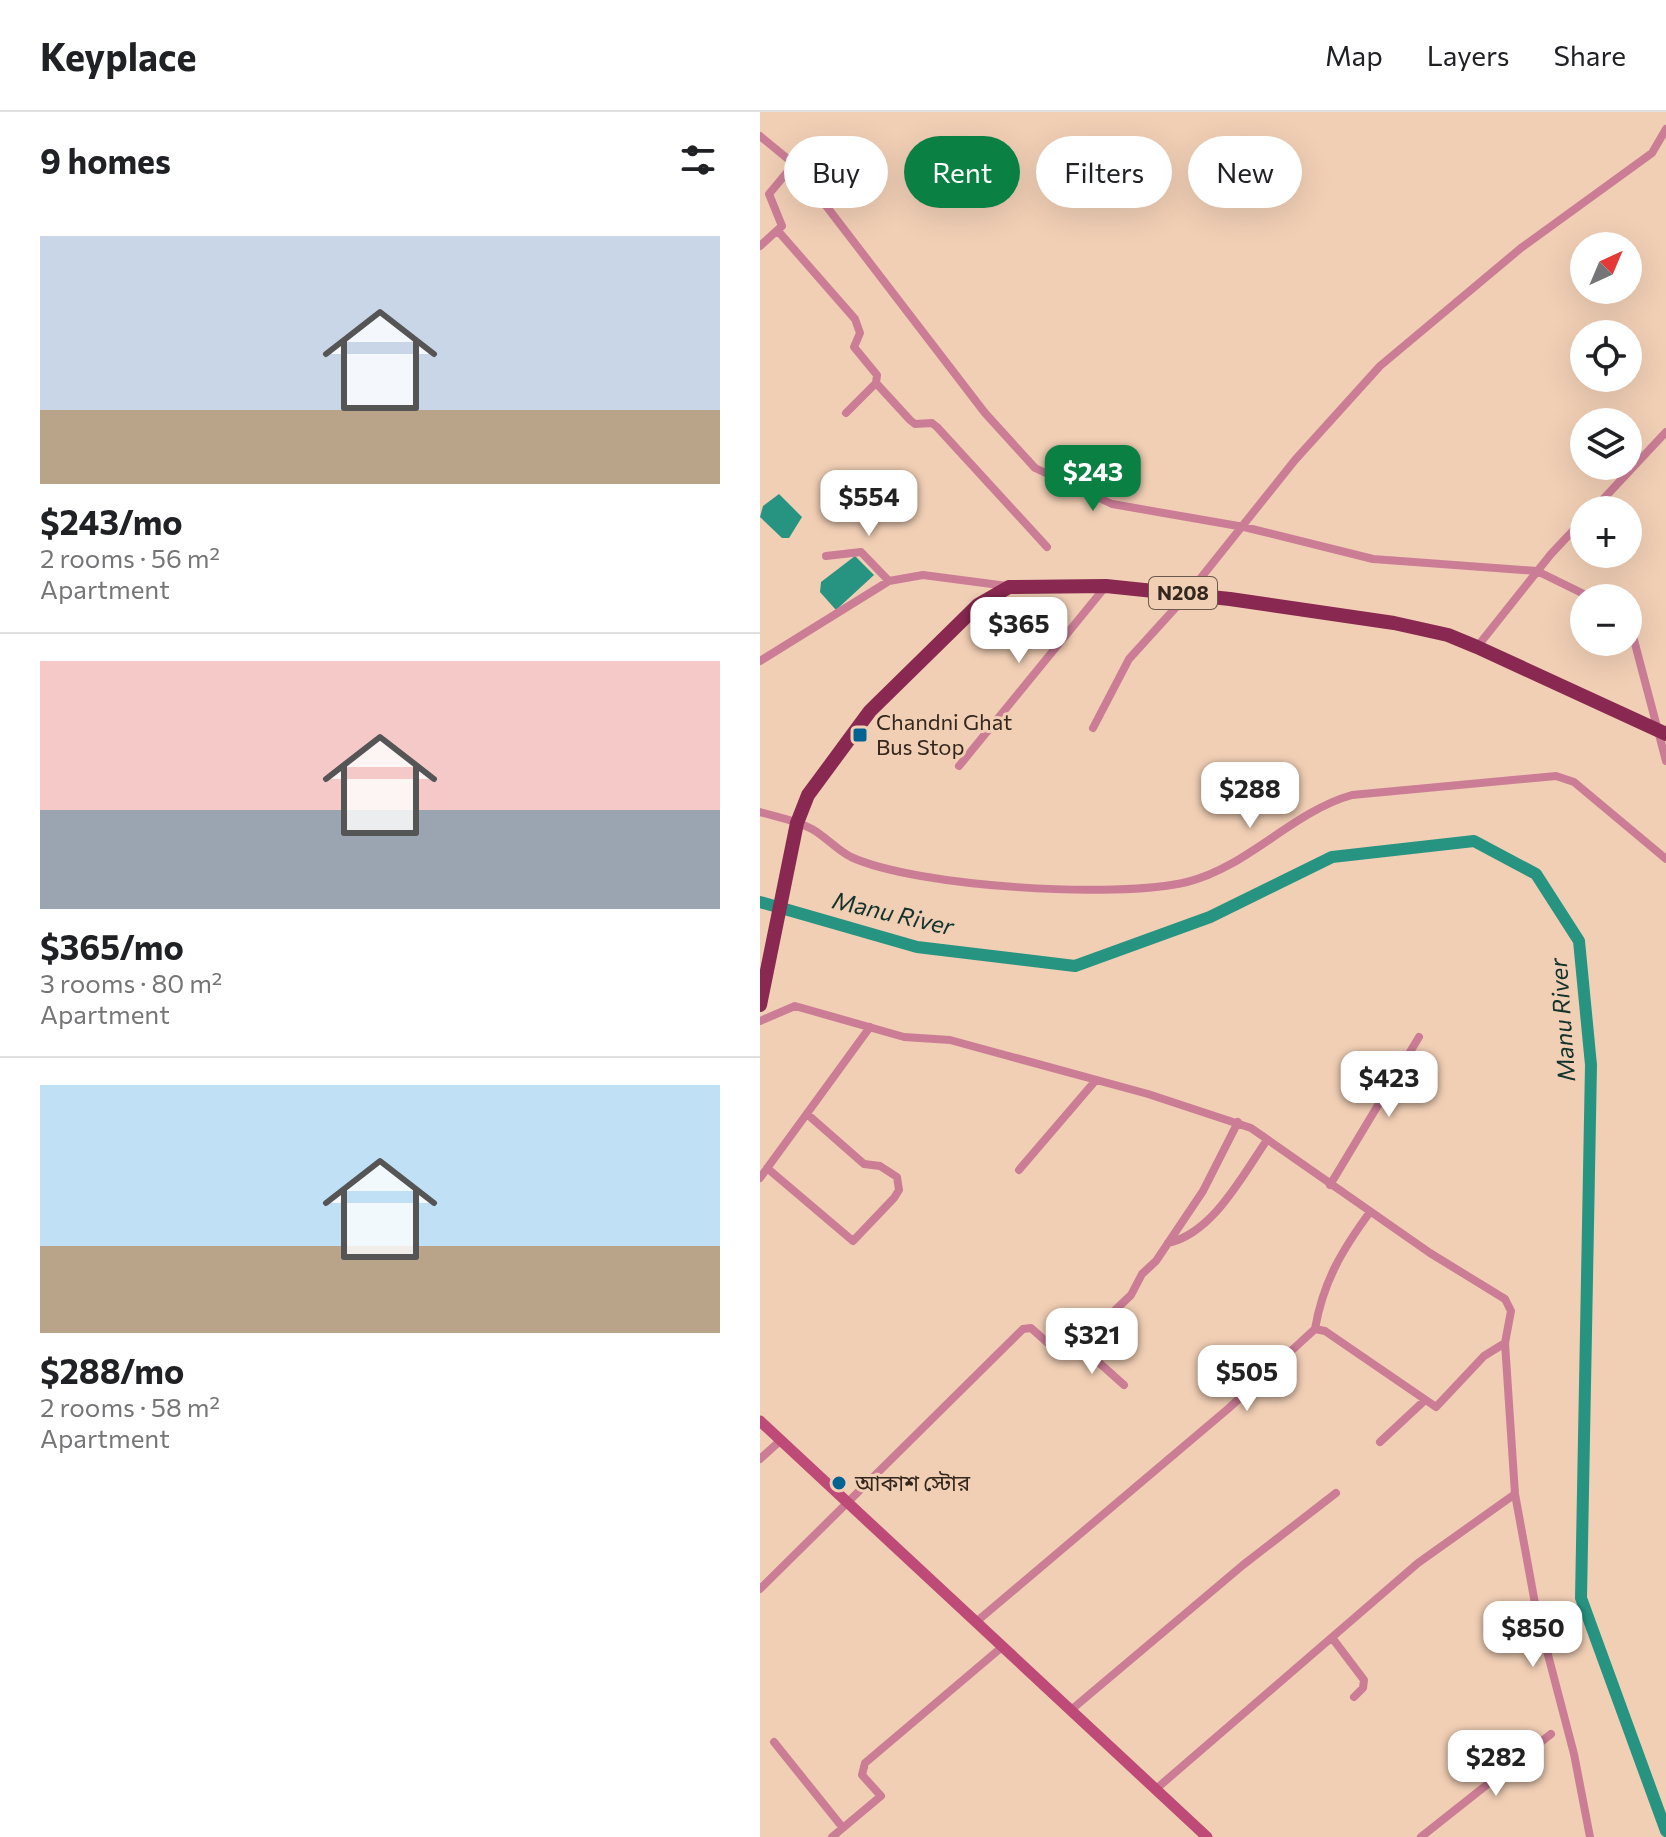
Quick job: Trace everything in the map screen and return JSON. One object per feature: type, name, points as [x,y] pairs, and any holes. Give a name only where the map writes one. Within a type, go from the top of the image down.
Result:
[{"type":"highway","name":"N208","points":[[1009,587],[1106,586],[1188,594],[1394,623],[1448,635],[1660,731]]},
{"type":"highway","points":[[762,999],[796,829],[808,795],[870,711],[978,605],[1009,587]]},
{"type":"main road","points":[[760,1421],[1207,1837]]},
{"type":"street","points":[[1093,728],[1125,664],[1244,527],[1295,460],[1380,366],[1521,248],[1652,153],[1666,129]]},
{"type":"street","points":[[760,136],[784,156]]},
{"type":"street","points":[[760,246],[778,231],[782,220],[769,194],[784,176]]},
{"type":"street","points":[[828,208],[985,413],[1035,468],[1112,504],[1244,527],[1373,559],[1537,571],[1570,587]]},
{"type":"street","points":[[778,231],[855,319],[860,333],[854,347],[877,375],[876,383],[846,413]]},
{"type":"street","points":[[876,383],[910,420],[937,427],[1047,547]]},
{"type":"street","points":[[1606,496],[1666,432]]},
{"type":"street","points":[[1477,647],[1570,534]]},
{"type":"street","points":[[826,556],[861,552],[889,581]]},
{"type":"street","points":[[760,661],[889,581],[923,575],[1009,587]]},
{"type":"street","points":[[959,766],[1106,586]]},
{"type":"street","points":[[1639,656],[1666,761]]},
{"type":"street","points":[[760,812],[850,857],[894,871],[951,880],[1132,890],[1188,882],[1225,866],[1327,802],[1352,795],[1556,776],[1574,782],[1666,859]]},
{"type":"street","points":[[760,1021],[795,1006],[904,1037],[950,1040],[1238,1122],[1505,1299],[1511,1311],[1505,1343],[1515,1494],[1536,1609],[1574,1754],[1590,1837]]},
{"type":"street","points":[[760,1178],[870,1027]]},
{"type":"street","points":[[1330,1185],[1419,1037]]},
{"type":"street","points":[[1019,1170],[1096,1080]]},
{"type":"street","points":[[767,1168],[853,1241],[894,1198],[899,1190],[897,1177],[880,1166],[864,1164],[807,1114]]},
{"type":"street","points":[[760,1589],[1023,1329],[1031,1328],[1064,1355],[1131,1295],[1142,1274],[1168,1243],[1203,1191],[1238,1122]]},
{"type":"street","points":[[1168,1243],[1186,1239],[1205,1221],[1267,1140]]},
{"type":"street","points":[[976,1622],[1229,1408],[1315,1329],[1326,1282],[1336,1259],[1370,1212]]},
{"type":"street","points":[[1315,1329],[1325,1331],[1436,1407],[1484,1356],[1505,1343]]},
{"type":"street","points":[[1078,1344],[1124,1385]]},
{"type":"street","points":[[1380,1442],[1424,1401]]},
{"type":"street","points":[[760,1459],[781,1440]]},
{"type":"street","points":[[1071,1710],[1243,1565],[1336,1493]]},
{"type":"street","points":[[1156,1789],[1418,1563],[1515,1494]]},
{"type":"street","points":[[1333,1639],[1364,1680],[1363,1688],[1354,1697]]},
{"type":"street","points":[[832,1837],[881,1796],[862,1775],[865,1763],[1002,1647]]},
{"type":"street","points":[[1421,1837],[1551,1734]]},
{"type":"street","points":[[774,1742],[843,1828]]},
{"type":"water","points":[[779,494],[802,517],[789,538],[782,538],[760,517],[763,506]]},
{"type":"water","points":[[855,556],[874,575],[836,610],[820,592],[821,582]]},
{"type":"waterway","name":"Manu River","points":[[760,902],[917,947],[1075,966],[1210,917],[1332,857],[1474,841],[1536,874],[1579,941],[1591,1065],[1581,1598],[1666,1831]]},
{"type":"place","name":"Chandni Ghat Bus Stop","points":[[860,735]]},
{"type":"place","name":"আকাশ স্টোর","points":[[839,1483]]}]
